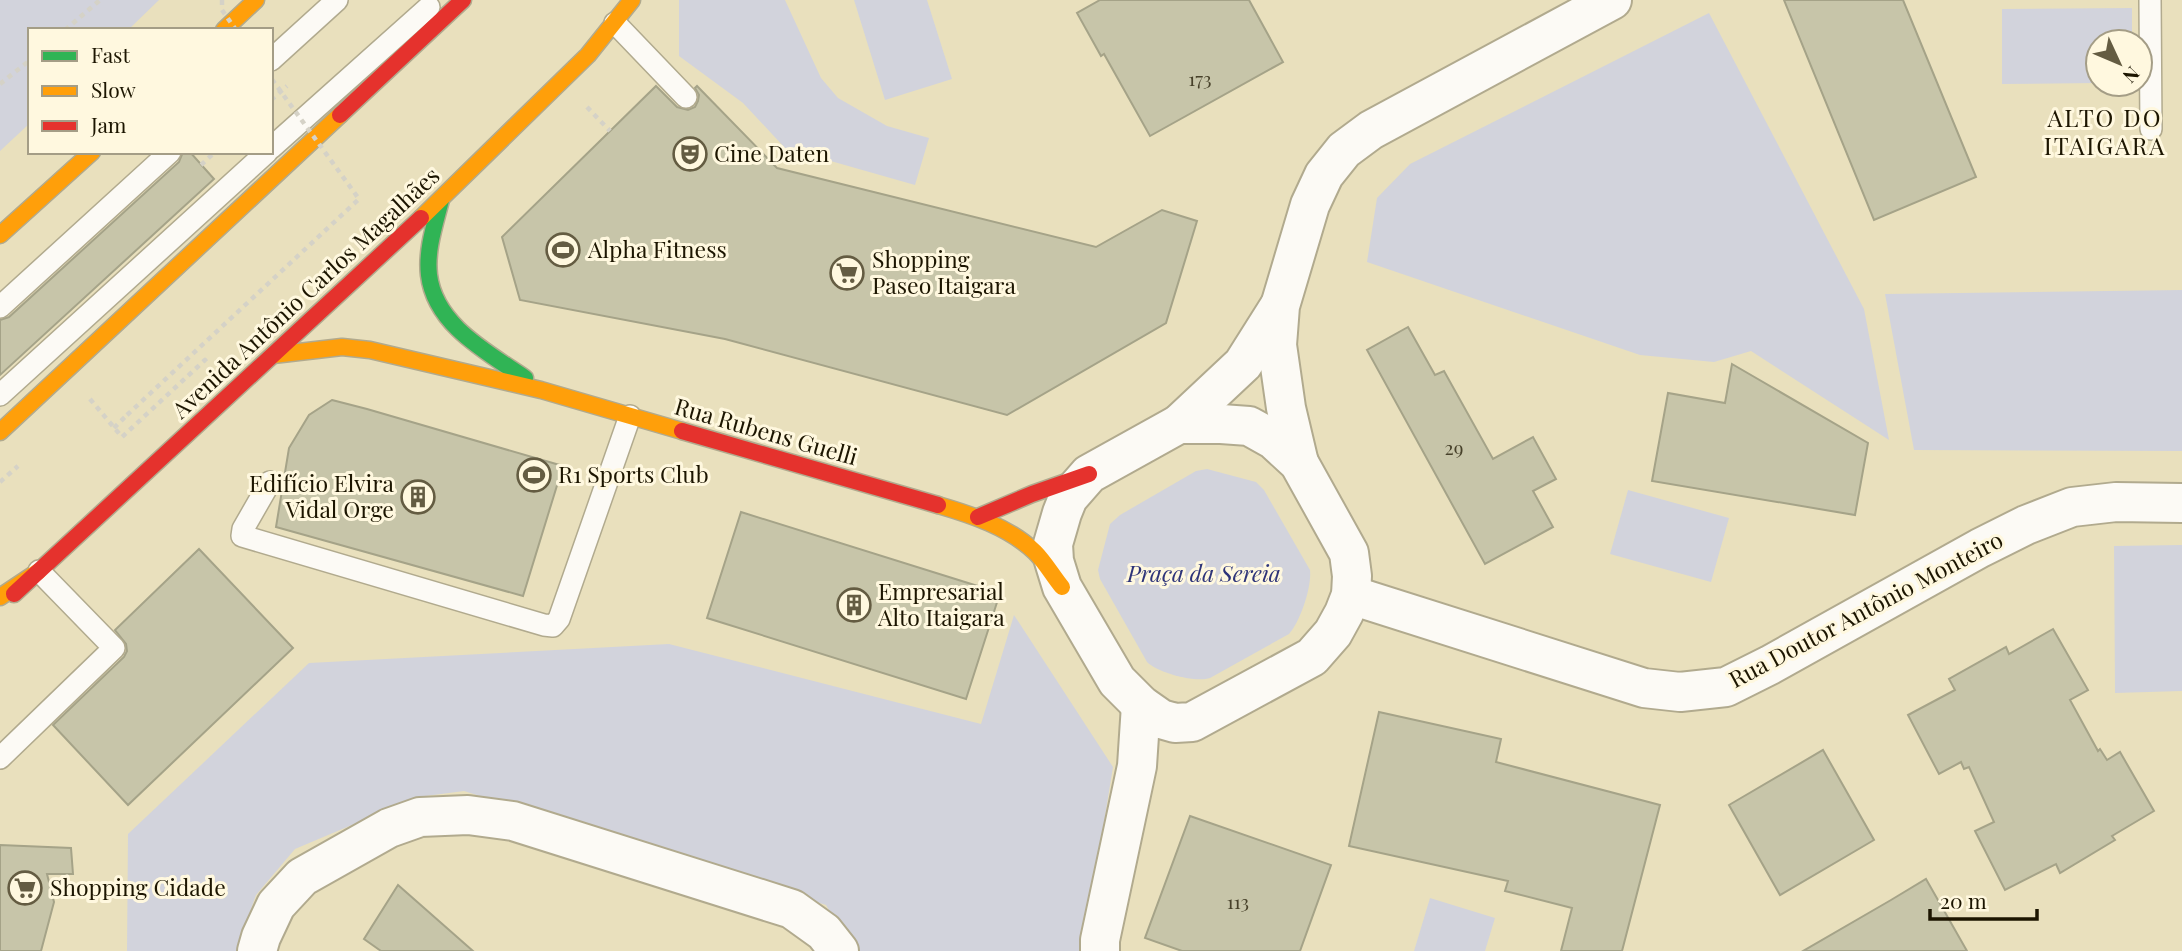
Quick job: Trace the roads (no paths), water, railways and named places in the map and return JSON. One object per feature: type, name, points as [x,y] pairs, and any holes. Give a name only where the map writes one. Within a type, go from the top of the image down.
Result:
[{"type":"street","points":[[226,28],[256,0]]},
{"type":"street","points":[[0,432],[463,0]]},
{"type":"street","name":"Avenida Antônio Carlos Magalhães","points":[[0,607],[441,200],[588,55],[632,0]]},
{"type":"street","points":[[1089,474],[1068,498],[1053,544],[1054,561],[1062,587],[1117,681],[1141,705],[1161,719],[1175,723],[1192,722],[1312,657],[1333,634],[1345,613],[1351,595],[1352,576],[1349,553],[1299,463],[1288,419],[1277,345],[1280,306],[1310,205],[1324,175],[1344,150],[1371,130],[1612,0]]},
{"type":"street","points":[[0,235],[90,154]]},
{"type":"street","name":"Rua Rubens Guelli","points":[[441,200],[430,248],[429,278],[437,301],[449,321],[469,340],[541,390]]},
{"type":"street","points":[[978,517],[1089,474],[1179,424],[1243,364],[1280,306]]},
{"type":"street","name":"Rua Rubens Guelli","points":[[273,355],[342,347],[370,350],[541,390],[978,517],[1016,537],[1036,553],[1062,587]]},
{"type":"street","points":[[1179,424],[1249,426],[1274,440],[1299,463]]},
{"type":"street","name":"Rua Doutor Antônio Monteiro","points":[[1351,595],[1644,688],[1680,692],[1727,687],[2026,525],[2073,507],[2116,502],[2182,503]]},
{"type":"street","points":[[0,597],[39,571]]},
{"type":"street","points":[[1100,951],[1100,940],[1137,766],[1141,705]]},
{"type":"street","points":[[257,951],[276,905],[302,877],[389,828],[421,817],[468,815],[513,821],[792,909],[824,932],[839,951]]},
{"type":"lane","points":[[273,58],[337,0]]},
{"type":"lane","points":[[273,146],[436,0]]},
{"type":"lane","points":[[2150,0],[2151,129]]},
{"type":"lane","points":[[615,23],[686,97]]},
{"type":"lane","points":[[0,307],[168,154]]},
{"type":"lane","points":[[0,395],[265,154]]},
{"type":"lane","points":[[270,482],[243,529],[242,536],[553,626],[559,619],[630,416]]},
{"type":"lane","points":[[0,758],[114,648],[39,571]]},
{"type":"place","name":"Cine Daten","points":[[690,154]]},
{"type":"place","name":"Alpha Fitness","points":[[563,250]]},
{"type":"place","name":"Shopping Paseo Itaigara","points":[[847,273]]},
{"type":"place","name":"R1 Sports Club","points":[[534,475]]},
{"type":"place","name":"Edifício Elvira Vidal Orge","points":[[418,497]]},
{"type":"place","name":"Empresarial Alto Itaigara","points":[[854,605]]},
{"type":"place","name":"Shopping Cidade","points":[[25,888]]},
{"type":"district","name":"ALTO DO ITAIGARA","points":[[2105,133]]},
{"type":"park label","name":"Praça da Sereia","points":[[1204,574]]}]
